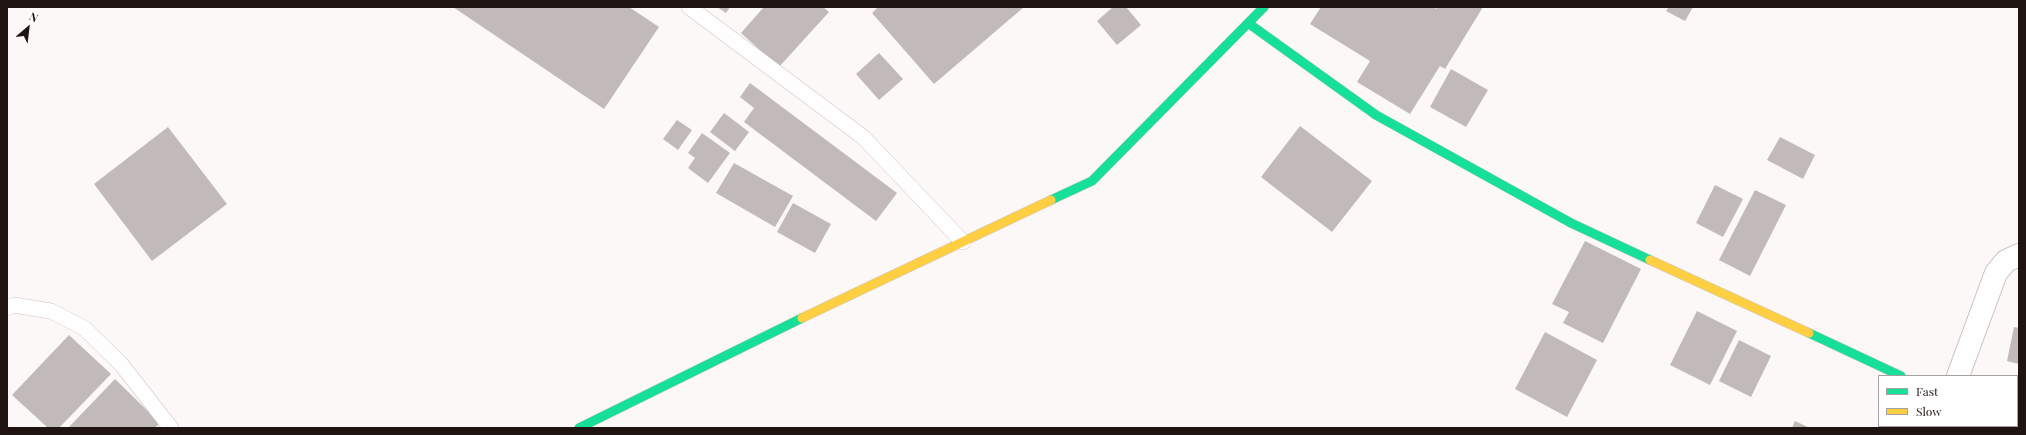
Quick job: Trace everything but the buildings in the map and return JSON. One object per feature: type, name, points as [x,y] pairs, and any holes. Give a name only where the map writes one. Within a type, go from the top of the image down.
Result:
[{"type":"main road","points":[[579,428],[824,307],[1092,181],[1264,7]]},
{"type":"main road","points":[[1248,23],[1376,115],[1571,224],[1899,375]]},
{"type":"street","points":[[1958,375],[1996,272],[2006,260],[2019,255]]},
{"type":"lane","points":[[689,7],[863,137],[963,242]]},
{"type":"lane","points":[[7,308],[14,305],[51,311],[84,328],[121,364],[172,428]]},
{"type":"traffic: fast","points":[[1051,200],[1092,181],[1264,7]]},
{"type":"traffic: fast","points":[[1248,23],[1376,115],[1571,223],[1650,260]]},
{"type":"traffic: fast","points":[[579,428],[802,318]]},
{"type":"traffic: fast","points":[[1809,333],[1899,375]]},
{"type":"traffic: slow","points":[[802,318],[1051,200]]},
{"type":"traffic: slow","points":[[1650,260],[1809,333]]}]
